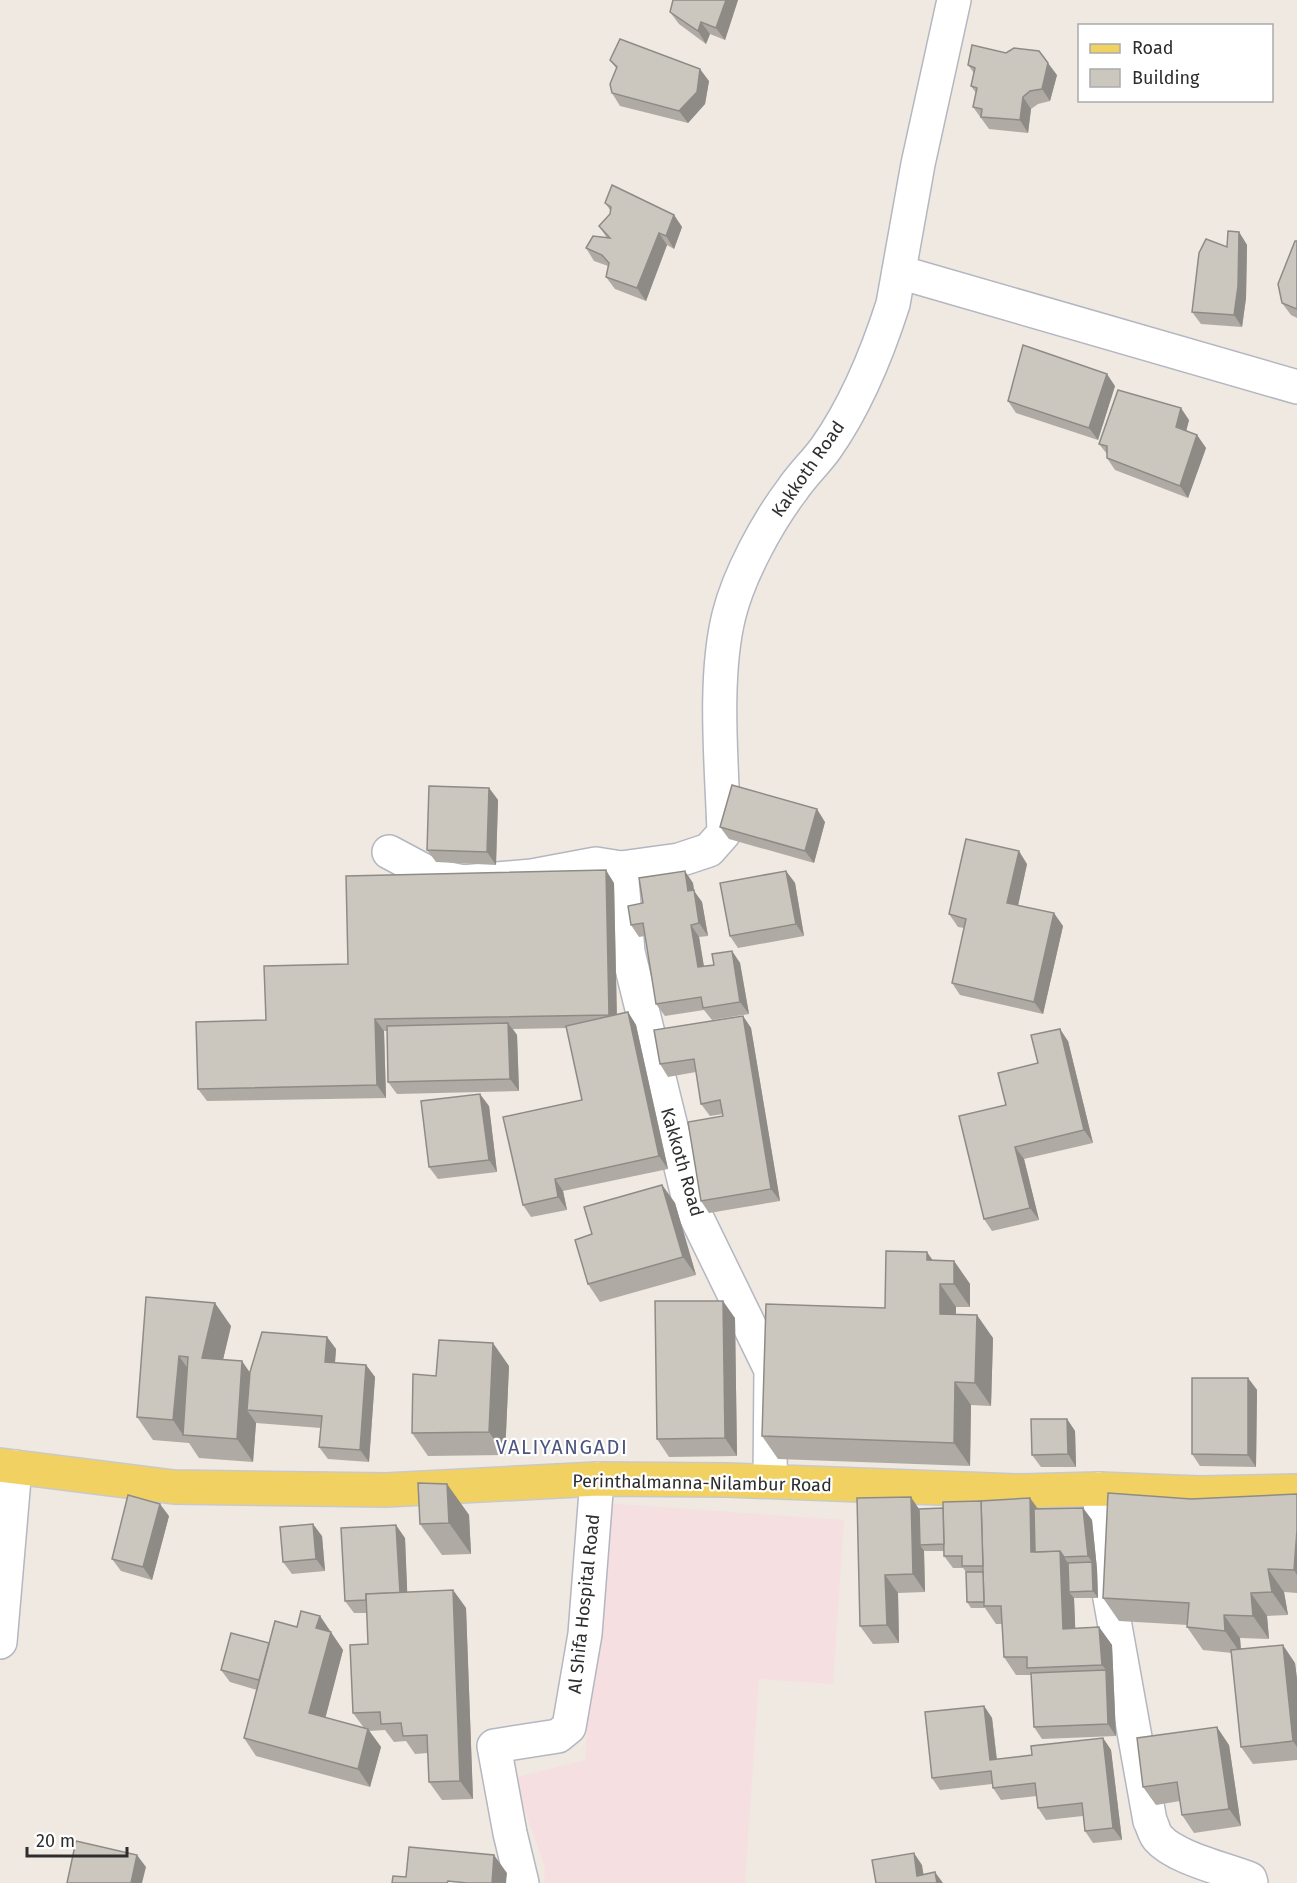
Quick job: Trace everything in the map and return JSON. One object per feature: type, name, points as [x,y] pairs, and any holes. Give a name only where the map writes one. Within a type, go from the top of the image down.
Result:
[{"type":"main road","name":"Perinthalmanna-Nilambur Road","points":[[8,1466],[174,1487],[386,1490],[597,1479],[770,1481],[1021,1491],[1099,1489],[1200,1494],[1297,1491]]},
{"type":"street","name":"Kakkoth Road","points":[[389,852],[434,876],[463,882],[532,876],[596,864],[621,868],[679,860],[709,850],[724,833],[721,687],[729,615],[756,546],[791,490],[827,447],[865,381],[893,304],[918,164],[947,38],[947,23],[954,0]]},
{"type":"street","points":[[899,272],[1297,387]]},
{"type":"street","name":"Kakkoth Road","points":[[621,868],[628,952],[690,1204],[771,1370],[770,1481]]},
{"type":"street","points":[[0,1641],[8,1466]]},
{"type":"street","name":"Al Shifa Hospital Road","points":[[522,1883],[494,1746],[558,1736],[569,1727],[585,1634],[597,1479]]},
{"type":"street","points":[[1099,1489],[1108,1587],[1150,1821],[1157,1838],[1175,1851],[1226,1869],[1250,1880],[1251,1883]]},
{"type":"shaded area","points":[[603,1503],[844,1520],[833,1684],[759,1679],[745,1883],[544,1883],[545,1867],[513,1778],[585,1760]]},
{"type":"building","points":[[673,0],[726,0],[716,28],[701,22],[698,31],[670,12]]},
{"type":"building","points":[[620,39],[700,69],[697,92],[679,111],[612,93],[610,84],[617,67],[610,60]]},
{"type":"building","points":[[972,45],[1006,53],[1014,48],[1039,51],[1048,63],[1042,89],[1030,91],[1023,97],[1020,120],[981,117],[982,109],[973,107],[977,88],[971,86],[975,68],[968,65]]},
{"type":"building","points":[[612,185],[674,215],[666,236],[659,233],[637,288],[606,277],[609,263],[602,255],[586,248],[593,236],[610,238],[599,226],[610,214],[611,207],[605,203]]},
{"type":"building","points":[[1228,231],[1239,232],[1238,286],[1234,315],[1192,312],[1199,253],[1206,239],[1227,247]]},
{"type":"building","points":[[1295,241],[1297,241],[1297,309],[1282,303],[1278,284]]},
{"type":"building","points":[[1023,345],[1107,374],[1089,428],[1008,401]]},
{"type":"building","points":[[1118,390],[1181,408],[1176,427],[1197,435],[1180,486],[1107,458],[1107,446],[1099,444]]},
{"type":"building","points":[[732,785],[817,809],[805,851],[720,827]]},
{"type":"building","points":[[429,786],[489,788],[487,852],[427,850]]},
{"type":"building","points":[[966,839],[1019,851],[1007,903],[1054,913],[1034,1002],[952,983],[966,919],[949,914]]},
{"type":"building","points":[[606,870],[609,1015],[375,1019],[377,1085],[198,1089],[196,1022],[266,1020],[264,966],[348,964],[346,876]]},
{"type":"building","points":[[685,871],[688,891],[694,890],[699,923],[691,925],[698,967],[714,965],[712,954],[732,951],[740,1002],[703,1008],[701,997],[656,1004],[643,923],[631,925],[628,906],[643,903],[639,878]]},
{"type":"building","points":[[786,871],[796,924],[730,936],[720,883]]},
{"type":"building","points":[[628,1012],[659,1156],[555,1179],[558,1197],[523,1205],[503,1117],[582,1100],[566,1026]]},
{"type":"building","points":[[743,1016],[771,1189],[701,1201],[688,1122],[723,1116],[720,1100],[701,1104],[694,1059],[660,1064],[654,1030]]},
{"type":"building","points":[[508,1023],[510,1079],[388,1082],[387,1026]]},
{"type":"building","points":[[1060,1029],[1084,1130],[1015,1147],[1030,1208],[984,1219],[959,1116],[1006,1105],[998,1073],[1038,1063],[1031,1035]]},
{"type":"building","points":[[480,1094],[489,1160],[429,1167],[421,1101]]},
{"type":"building","points":[[662,1185],[683,1257],[588,1284],[575,1240],[592,1234],[584,1207]]},
{"type":"building","points":[[886,1251],[927,1252],[927,1260],[954,1261],[954,1284],[940,1284],[940,1314],[977,1315],[975,1383],[955,1382],[954,1443],[762,1436],[766,1304],[885,1308]]},
{"type":"building","points":[[146,1297],[215,1303],[202,1358],[242,1361],[237,1439],[183,1435],[188,1357],[179,1356],[173,1420],[137,1417]]},
{"type":"building","points":[[655,1301],[723,1301],[725,1438],[657,1439]]},
{"type":"building","points":[[262,1332],[327,1337],[325,1362],[366,1365],[360,1450],[319,1447],[322,1416],[247,1410],[250,1372]]},
{"type":"building","points":[[439,1340],[493,1343],[489,1432],[412,1433],[413,1374],[436,1376]]},
{"type":"building","points":[[1192,1378],[1248,1378],[1248,1455],[1192,1454]]},
{"type":"building","points":[[1031,1419],[1067,1419],[1068,1454],[1032,1455]]},
{"type":"building","points":[[418,1483],[447,1484],[449,1523],[420,1524]]},
{"type":"building","points":[[1108,1493],[1191,1499],[1297,1494],[1294,1570],[1268,1569],[1272,1592],[1251,1593],[1253,1616],[1224,1615],[1225,1631],[1187,1627],[1189,1603],[1103,1598]]},
{"type":"building","points":[[128,1495],[160,1504],[143,1567],[112,1559]]},
{"type":"building","points":[[911,1497],[913,1574],[885,1575],[887,1625],[860,1626],[857,1498]]},
{"type":"building","points":[[1030,1498],[1031,1552],[1060,1551],[1063,1629],[1099,1627],[1102,1665],[1027,1668],[1027,1657],[1004,1657],[1001,1606],[984,1606],[981,1501]]},
{"type":"building","points":[[981,1501],[983,1566],[962,1566],[962,1556],[944,1556],[943,1502]]},
{"type":"building","points":[[943,1508],[944,1544],[920,1545],[919,1509]]},
{"type":"building","points":[[1083,1508],[1088,1556],[1064,1557],[1060,1551],[1035,1552],[1034,1509]]},
{"type":"building","points":[[313,1524],[316,1559],[283,1562],[280,1527]]},
{"type":"building","points":[[396,1525],[400,1593],[366,1594],[366,1600],[345,1601],[341,1528]]},
{"type":"building","points":[[1092,1562],[1093,1591],[1069,1592],[1068,1563]]},
{"type":"building","points":[[966,1572],[983,1572],[984,1602],[967,1602]]},
{"type":"building","points":[[453,1590],[460,1781],[429,1782],[427,1735],[403,1736],[401,1723],[381,1724],[380,1712],[353,1713],[350,1645],[368,1644],[366,1594]]},
{"type":"building","points":[[301,1611],[320,1616],[316,1628],[331,1632],[309,1713],[368,1729],[358,1769],[244,1738],[275,1621],[297,1627]]},
{"type":"building","points":[[231,1633],[269,1643],[259,1680],[221,1670]]},
{"type":"building","points":[[1283,1645],[1293,1741],[1241,1747],[1231,1650]]},
{"type":"building","points":[[1106,1670],[1108,1724],[1034,1727],[1031,1673]]},
{"type":"building","points":[[984,1706],[990,1760],[1032,1755],[1031,1746],[1103,1738],[1113,1828],[1085,1831],[1082,1803],[1038,1808],[1035,1783],[993,1788],[991,1771],[932,1778],[925,1712]]},
{"type":"building","points":[[1217,1727],[1229,1809],[1182,1815],[1177,1782],[1143,1787],[1137,1738]]},
{"type":"building","points":[[76,1841],[137,1855],[131,1883],[67,1883]]},
{"type":"building","points":[[409,1847],[494,1855],[492,1883],[448,1881],[447,1883],[392,1883],[393,1876],[406,1877]]},
{"type":"building","points":[[914,1853],[917,1876],[935,1872],[937,1883],[876,1883],[872,1860]]},
{"type":"district","name":"VALIYANGADI","points":[[562,1447]]}]
